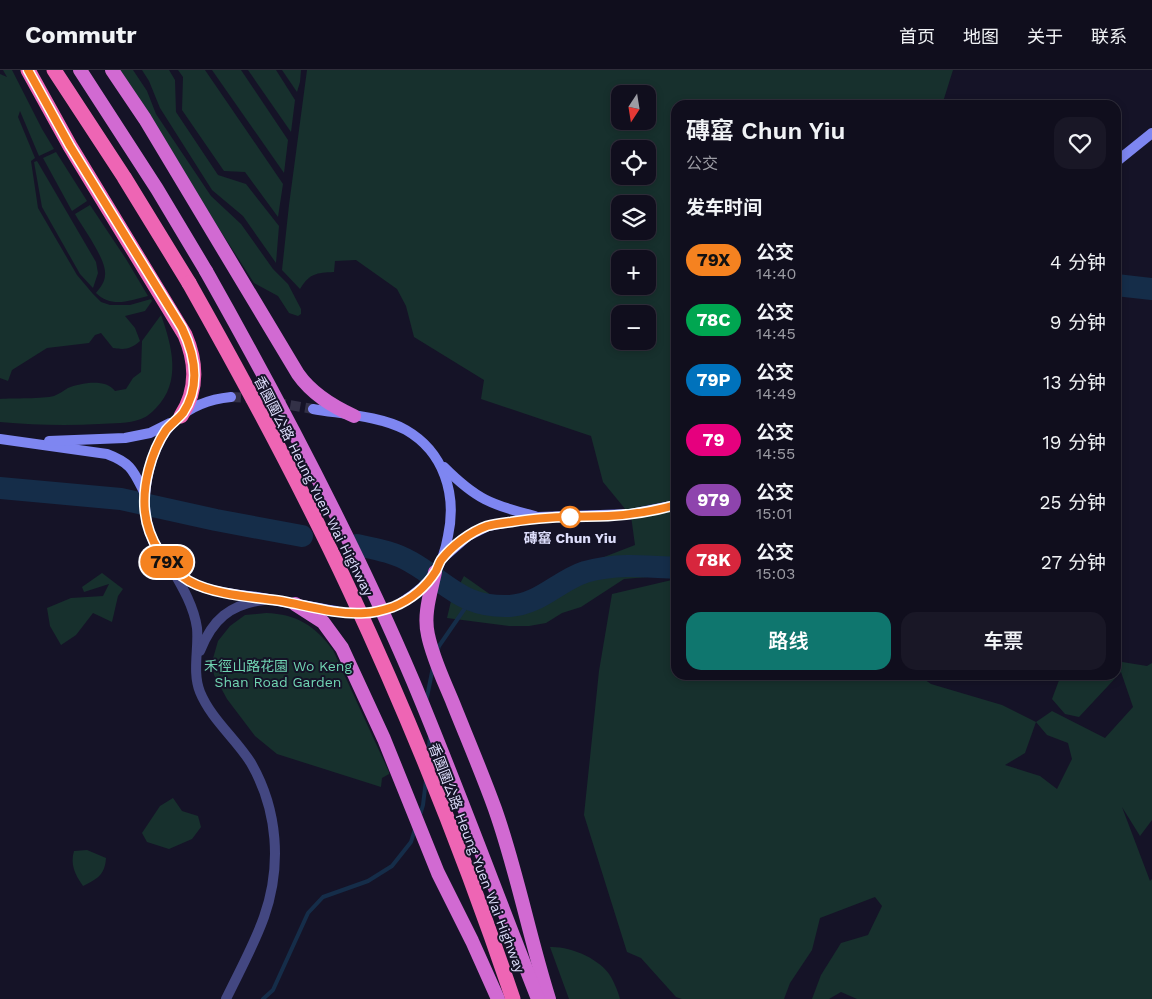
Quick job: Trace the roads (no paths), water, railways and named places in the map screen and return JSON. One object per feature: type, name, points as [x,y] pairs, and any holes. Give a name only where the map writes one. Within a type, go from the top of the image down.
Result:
[{"type":"highway","points":[[28,70],[70,146],[182,328],[189,344],[194,360],[195,377],[192,395],[177,418]]},
{"type":"highway","name":"香園圍公路 Heung Yuen Wai Highway","points":[[54,70],[124,176],[189,283],[290,469],[354,600],[430,774],[473,886],[513,999]]},
{"type":"highway","name":"香園圍公路 Heung Yuen Wai Highway","points":[[80,70],[157,189],[206,271],[312,466],[372,589],[412,680],[470,822],[538,999]]},
{"type":"highway","points":[[112,70],[145,119],[298,374],[308,386],[328,403],[354,416]]},
{"type":"highway","points":[[439,566],[423,595],[432,651],[500,822],[549,999]]},
{"type":"highway","points":[[295,604],[323,622],[342,648],[384,739],[438,872],[498,999]]},
{"type":"main road","points":[[1121,158],[1152,133]]},
{"type":"main road","points":[[24,442],[125,438],[150,433],[206,403],[231,397]]},
{"type":"main road","points":[[313,409],[388,423],[403,429],[425,445],[439,462],[466,488],[483,499],[503,508],[538,517]]},
{"type":"main road","points":[[177,418],[159,442],[149,470],[144,492],[146,522],[154,544],[162,557],[183,577],[200,586],[336,611]]},
{"type":"main road","points":[[0,439],[107,454],[121,459],[133,469],[144,492]]},
{"type":"main road","points":[[439,462],[447,479],[451,498],[450,547],[439,566]]},
{"type":"main road","points":[[450,547],[488,526],[538,517],[613,516],[671,506]]},
{"type":"main road","points":[[402,602],[423,595]]},
{"type":"street","points":[[170,566],[183,588],[194,613],[197,628],[196,659],[200,693],[244,753],[261,784],[270,812],[276,846],[272,890],[264,917],[226,999]]},
{"type":"street","points":[[196,659],[212,627],[223,615],[242,604],[267,599]]},
{"type":"waterway","points":[[1121,286],[1152,289]]},
{"type":"waterway","points":[[0,488],[121,499],[216,520],[302,536]]},
{"type":"waterway","points":[[357,545],[385,551],[405,559],[456,593],[479,603],[493,606],[510,606],[531,601],[575,576],[596,569],[630,566],[671,568]]},
{"type":"waterway","points":[[437,653],[439,646],[470,601]]},
{"type":"waterway","points":[[426,702],[433,667]]},
{"type":"waterway","points":[[428,756],[430,736]]},
{"type":"waterway","points":[[420,815],[426,780]]},
{"type":"waterway","points":[[263,999],[273,990],[308,913],[323,897],[368,881],[392,866],[411,842],[415,829]]},
{"type":"tunnel","points":[[231,397],[313,409]]},
{"type":"tunnel","points":[[336,611],[370,612],[402,602]]},
{"type":"place","name":"磚窰 Chun Yiu","points":[[570,517]]},
{"type":"park label","name":"禾徑山路花園 Wo Keng Shan Road Garden","points":[[278,674]]}]
